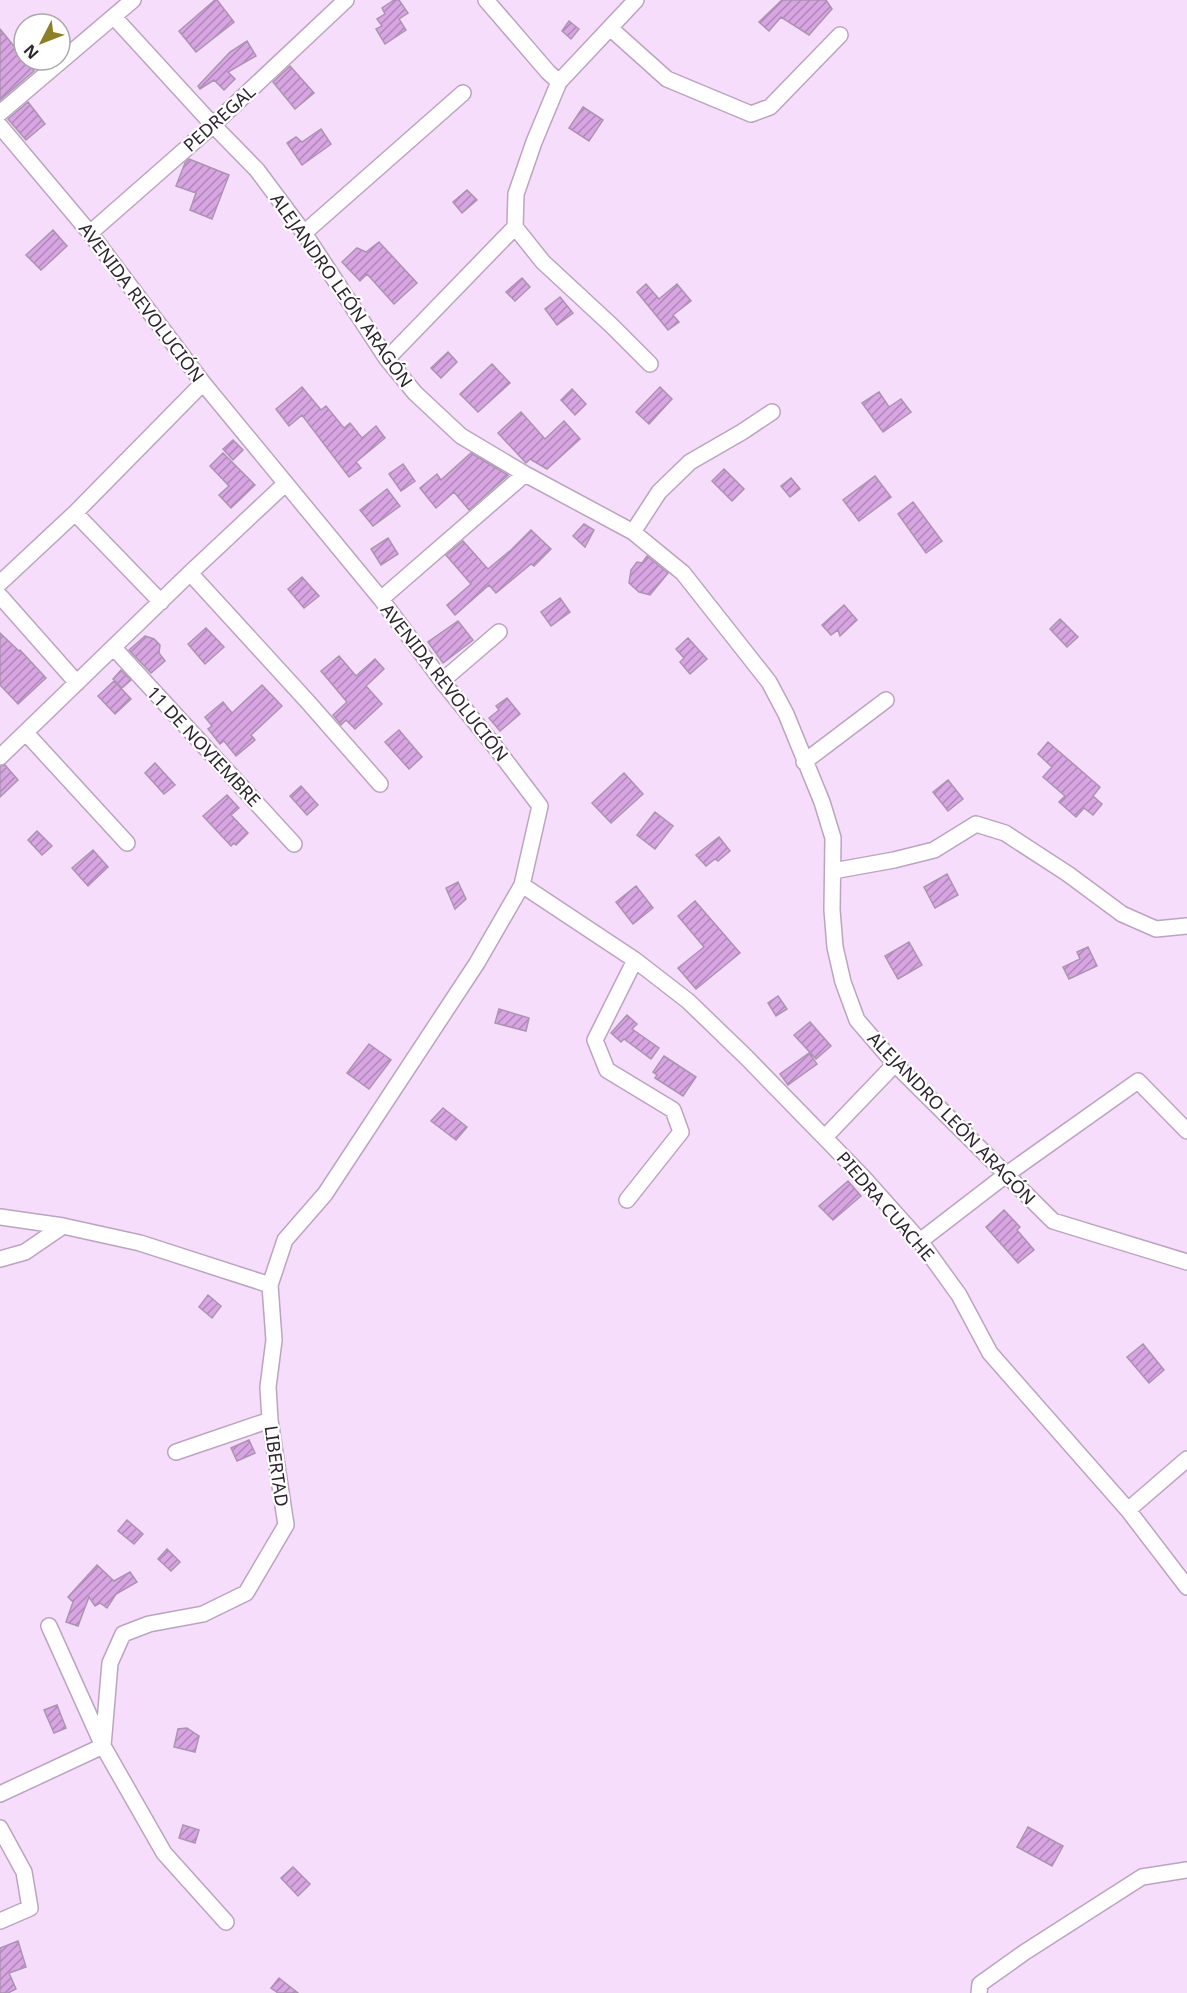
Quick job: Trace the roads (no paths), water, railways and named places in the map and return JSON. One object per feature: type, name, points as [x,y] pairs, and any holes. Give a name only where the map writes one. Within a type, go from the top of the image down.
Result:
[{"type":"street","points":[[0,113],[132,0]]},
{"type":"street","name":"PEDREGAL","points":[[90,233],[213,125],[346,0]]},
{"type":"street","points":[[486,0],[559,82]]},
{"type":"street","points":[[636,0],[559,82],[534,142],[516,194],[515,227],[543,262],[650,364]]},
{"type":"street","name":"ALEJANDRO LEÓN ARAGÓN","points":[[114,16],[257,170],[304,233],[387,359],[415,393],[461,436],[525,474],[633,532],[682,573],[769,682],[786,714],[822,802],[833,838],[832,910],[835,947],[843,982],[857,1020],[895,1064],[1053,1221],[1187,1262]]},
{"type":"street","points":[[610,28],[667,79],[751,114],[770,107],[840,35]]},
{"type":"street","points":[[304,233],[463,93]]},
{"type":"street","name":"AVENIDA REVOLUCIÓN","points":[[0,126],[90,233],[203,383],[381,599],[540,806],[522,885],[477,963],[326,1194],[285,1240],[270,1285]]},
{"type":"street","points":[[387,359],[515,227]]},
{"type":"street","points":[[0,583],[75,513],[203,383]]},
{"type":"street","points":[[633,532],[659,492],[690,462],[772,412]]},
{"type":"street","points":[[381,599],[525,474]]},
{"type":"street","points":[[0,757],[285,484]]},
{"type":"street","points":[[75,513],[161,602]]},
{"type":"street","points":[[190,573],[380,784]]},
{"type":"street","points":[[0,596],[77,683]]},
{"type":"street","points":[[442,681],[499,632]]},
{"type":"street","name":"11 DE NOVIEMBRE","points":[[114,648],[294,844]]},
{"type":"street","points":[[804,762],[886,700]]},
{"type":"street","points":[[26,733],[127,843]]},
{"type":"street","points":[[833,871],[934,850],[976,824],[1005,833],[1068,874],[1122,914],[1156,929],[1187,926]]},
{"type":"street","name":"PIEDRA CUACHE","points":[[522,885],[635,960],[688,1001],[825,1137],[920,1241],[958,1295],[990,1353],[1128,1510],[1187,1587]]},
{"type":"street","points":[[627,1200],[681,1132],[673,1110],[607,1070],[595,1040],[635,960]]},
{"type":"street","points":[[825,1137],[895,1064]]},
{"type":"street","points":[[920,1241],[1007,1174],[1138,1081],[1187,1131]]},
{"type":"street","points":[[0,1217],[63,1226],[140,1243],[270,1285]]},
{"type":"street","points":[[0,1259],[25,1252],[63,1226]]},
{"type":"street","name":"LIBERTAD","points":[[103,1746],[110,1663],[123,1634],[149,1624],[204,1614],[246,1593],[286,1525],[270,1420],[268,1387],[274,1340],[270,1285]]},
{"type":"street","points":[[176,1452],[270,1420]]},
{"type":"street","points":[[1128,1510],[1187,1459]]},
{"type":"street","points":[[49,1626],[103,1746],[164,1853],[226,1922]]},
{"type":"street","points":[[0,1794],[103,1746]]},
{"type":"street","points":[[0,1828],[24,1872],[30,1908],[0,1921]]},
{"type":"street","points":[[979,1993],[980,1984],[1142,1877],[1187,1870]]}]
